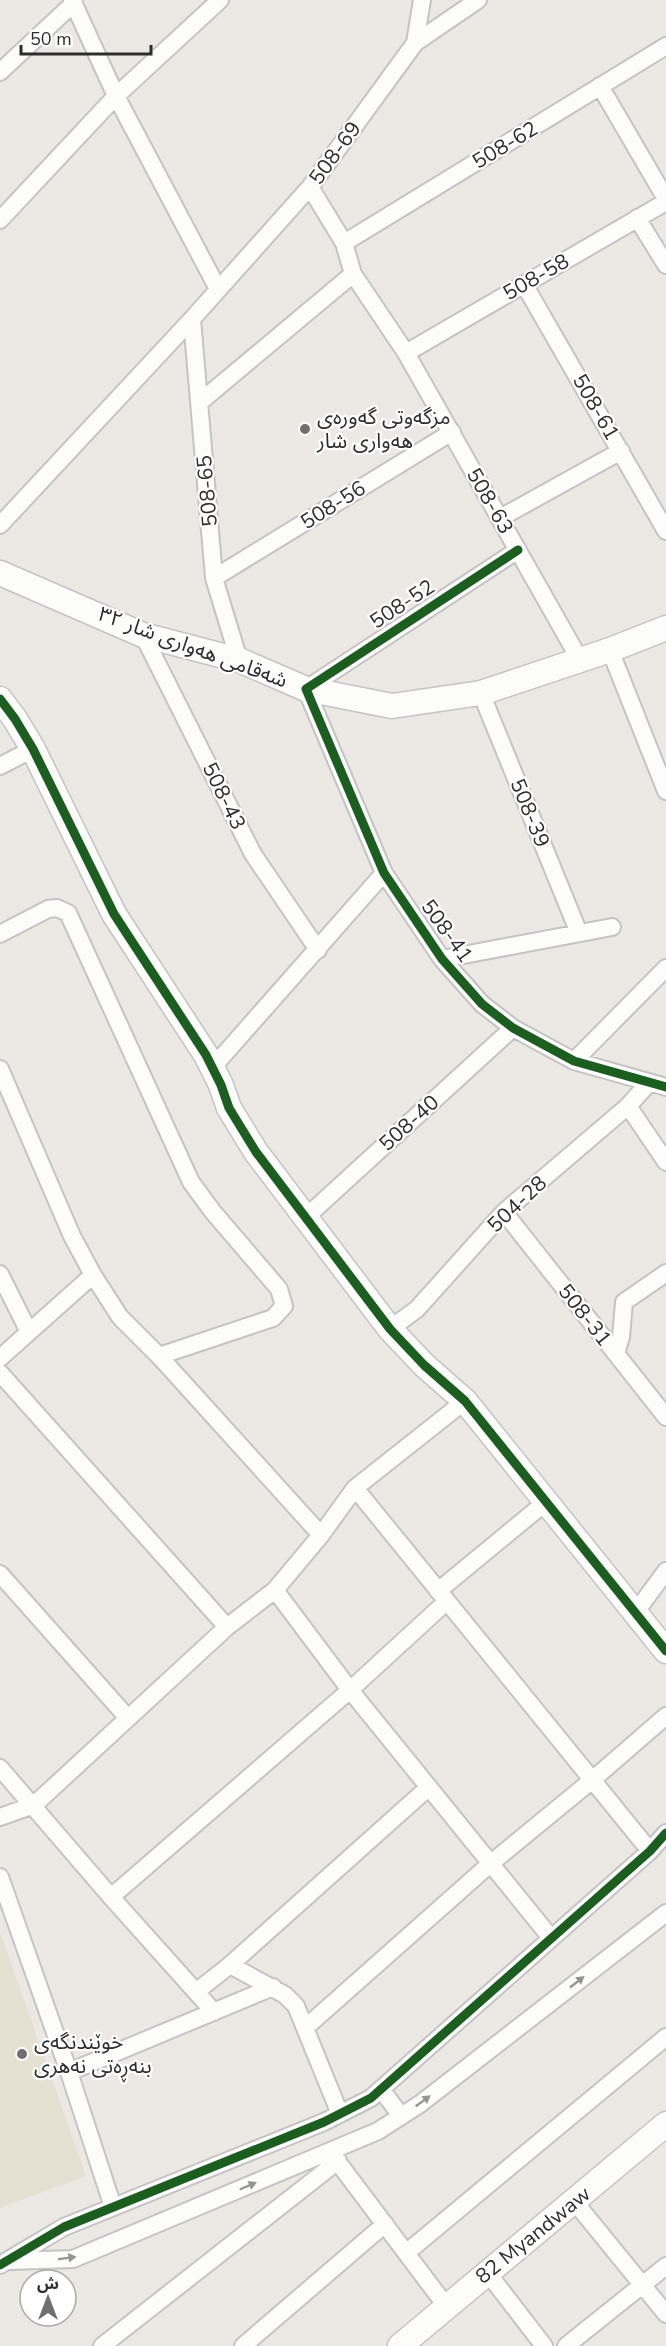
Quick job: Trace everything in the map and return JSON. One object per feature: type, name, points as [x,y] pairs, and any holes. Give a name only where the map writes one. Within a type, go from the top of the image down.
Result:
[{"type":"street","points":[[0,220],[116,96],[220,0]]},
{"type":"street","name":"508-69","points":[[0,525],[192,319],[310,187],[415,43],[422,0]]},
{"type":"street","points":[[415,43],[478,0]]},
{"type":"street","points":[[0,72],[73,2],[116,96],[218,289]]},
{"type":"street","name":"508-62","points":[[344,243],[666,46]]},
{"type":"street","points":[[600,86],[666,201]]},
{"type":"street","name":"508-63","points":[[310,187],[344,243],[353,274],[406,353],[580,660]]},
{"type":"street","name":"508-58","points":[[406,353],[666,201]]},
{"type":"street","points":[[637,218],[666,265]]},
{"type":"street","points":[[200,402],[353,274]]},
{"type":"street","name":"508-61","points":[[524,284],[666,531]]},
{"type":"street","name":"508-65","points":[[192,319],[214,578],[239,660]]},
{"type":"street","name":"508-56","points":[[214,578],[452,432]]},
{"type":"street","points":[[500,518],[621,451]]},
{"type":"street","name":"508-52","points":[[306,689],[518,550]]},
{"type":"street","name":"شەقامی هەواری شار ٣٢","points":[[0,573],[143,634],[239,660],[306,689],[392,706],[481,693],[610,650],[666,628]]},
{"type":"street","name":"508-43","points":[[143,634],[253,855],[318,950]]},
{"type":"street","points":[[610,650],[666,791]]},
{"type":"street","name":"508-41","points":[[306,689],[384,873],[442,959],[482,1004],[513,1028],[574,1061],[666,1088]]},
{"type":"street","name":"508-39","points":[[481,693],[579,933]]},
{"type":"street","points":[[0,699],[20,726],[33,749],[114,914],[213,1067],[234,1119],[256,1152],[390,1329],[424,1365],[465,1401],[666,1651]]},
{"type":"street","points":[[0,766],[33,749]]},
{"type":"street","points":[[213,1067],[384,873]]},
{"type":"street","points":[[0,934],[48,909],[57,908],[68,913],[191,1182],[213,1212],[279,1289],[284,1306],[273,1318],[159,1356]]},
{"type":"street","points":[[442,959],[612,927]]},
{"type":"street","points":[[574,1061],[666,968]]},
{"type":"street","name":"508-40","points":[[304,1218],[513,1028]]},
{"type":"street","points":[[0,1069],[72,1236],[93,1275],[120,1317],[159,1356],[321,1535]]},
{"type":"street","name":"504-28","points":[[390,1329],[417,1309],[504,1212],[628,1106],[648,1084]]},
{"type":"street","points":[[628,1106],[666,1162]]},
{"type":"street","name":"508-31","points":[[504,1212],[666,1417]]},
{"type":"street","points":[[616,1354],[621,1337],[624,1302],[666,1273]]},
{"type":"street","points":[[0,1274],[29,1332]]},
{"type":"street","points":[[0,1358],[93,1275]]},
{"type":"street","points":[[0,1373],[227,1627]]},
{"type":"street","points":[[0,1818],[34,1805],[227,1627],[275,1590],[321,1535],[355,1488],[465,1401]]},
{"type":"street","points":[[355,1488],[650,1851]]},
{"type":"street","points":[[111,1897],[350,1690],[442,1596],[546,1502]]},
{"type":"street","points":[[635,1613],[666,1571]]},
{"type":"street","points":[[0,1574],[127,1717]]},
{"type":"street","points":[[275,1590],[350,1690],[551,1938]]},
{"type":"street","points":[[306,2028],[490,1864],[666,1716]]},
{"type":"street","points":[[0,1768],[214,2012]]},
{"type":"street","points":[[197,1991],[230,1965],[429,1788]]},
{"type":"street","points":[[4,2263],[64,2227],[340,2114],[371,2098],[650,1851],[666,1833]]},
{"type":"street","points":[[0,1877],[69,2072],[113,2207]]},
{"type":"street","points":[[4,2263],[73,2259],[334,2156],[420,2104],[666,1913]]},
{"type":"street","points":[[230,1965],[273,1987],[296,2006],[340,2114]]},
{"type":"street","points":[[69,2072],[273,1987]]},
{"type":"street","points":[[406,2253],[666,2037]]},
{"type":"street","points":[[381,2089],[401,2116]]},
{"type":"street","name":"82 Myandwaw","points":[[406,2344],[446,2306],[666,2124]]},
{"type":"street","points":[[334,2156],[446,2306]]},
{"type":"street","points":[[102,2346],[334,2156]]},
{"type":"street","points":[[574,2201],[666,2314]]},
{"type":"street","points":[[243,2346],[385,2224]]},
{"type":"street","points":[[566,2346],[666,2266]]},
{"type":"street","points":[[487,2272],[544,2346]]},
{"type":"shaded area","name":"خوێندنگەی بنەڕەتی نەهری","points":[[0,1932],[86,2176],[0,2208]]},
{"type":"cycle path","points":[[518,550],[306,689],[384,873],[442,959],[482,1004],[513,1028],[574,1061],[666,1087]]},
{"type":"cycle path","points":[[0,699],[33,749],[114,914],[206,1055],[221,1085],[229,1108],[256,1152],[390,1329],[424,1365],[465,1401],[666,1651]]},
{"type":"cycle path","points":[[0,2265],[64,2227],[324,2122],[371,2098],[650,1851],[666,1833]]},
{"type":"place","name":"مزگەوتی گەورەی هەواری شار","points":[[305,429]]},
{"type":"place","name":"خوێندنگەی بنەڕەتی نەهری","points":[[22,2054]]}]
